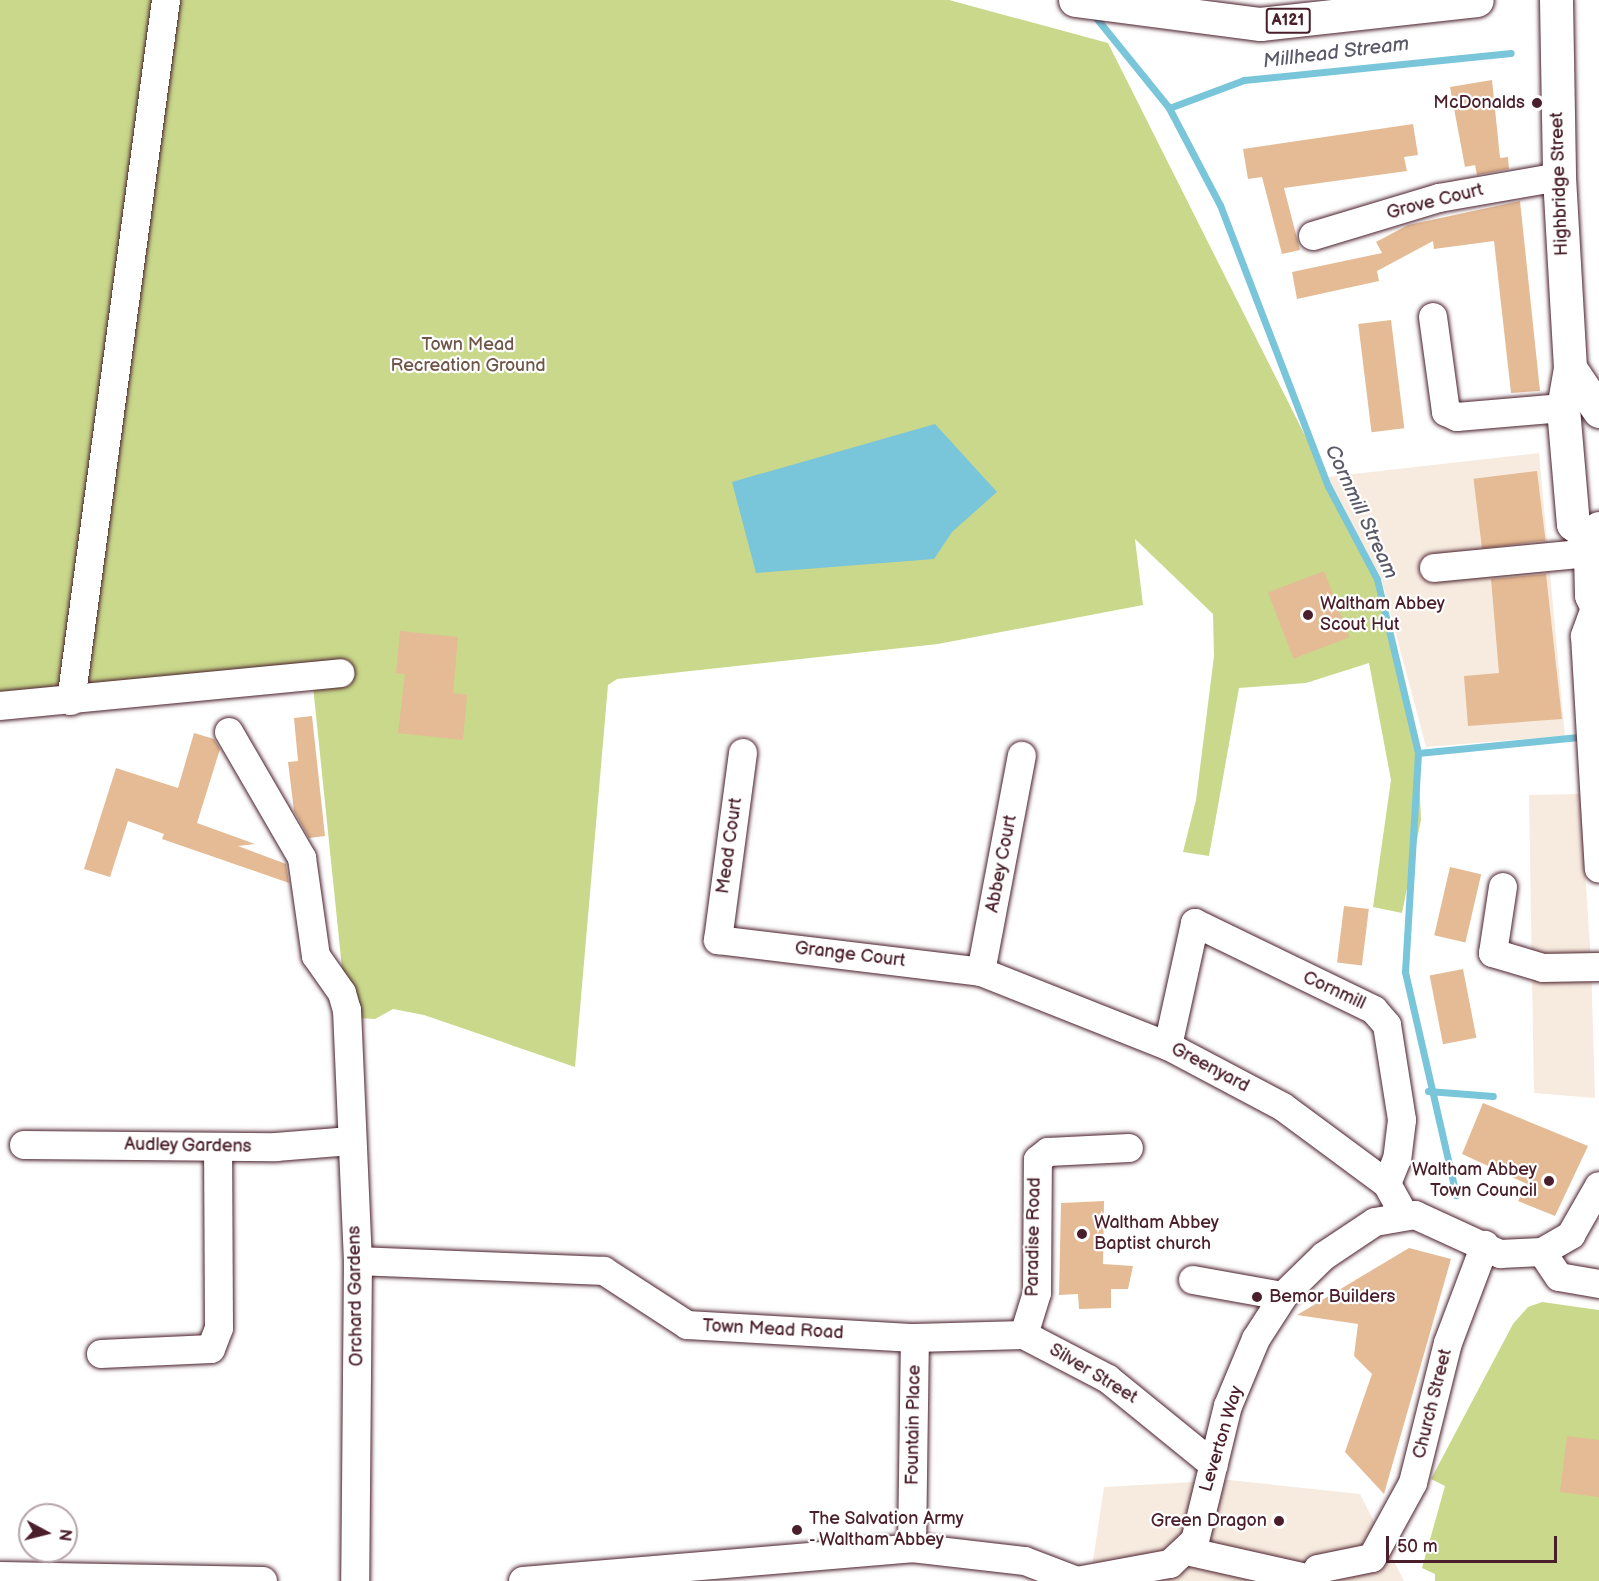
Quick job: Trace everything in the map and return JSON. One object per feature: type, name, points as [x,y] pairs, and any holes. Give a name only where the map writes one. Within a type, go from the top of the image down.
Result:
[{"type":"main road","name":"A121","points":[[1075,0],[1143,6],[1200,19],[1260,24],[1375,6],[1477,0]]},
{"type":"main road","name":"Highbridge Street","points":[[1556,0],[1559,177],[1570,368],[1563,408],[1573,525],[1594,540]]},
{"type":"main road","points":[[1570,368],[1599,411]]},
{"type":"main road","points":[[1594,540],[1597,610]]},
{"type":"street","points":[[71,701],[166,0]]},
{"type":"street","name":"Grove Court","points":[[1313,236],[1439,198],[1559,177]]},
{"type":"street","points":[[1433,317],[1442,405],[1446,412],[1457,417],[1563,408]]},
{"type":"street","points":[[1434,568],[1594,540]]},
{"type":"street","points":[[1597,610],[1585,636],[1594,693],[1599,869]]},
{"type":"street","points":[[0,706],[340,674]]},
{"type":"street","name":"Orchard Gardens","points":[[229,732],[302,858],[316,956],[342,993],[347,1010],[358,1261],[354,1581]]},
{"type":"street","name":"Mead Court","points":[[718,940],[743,753]]},
{"type":"street","name":"Abbey Court","points":[[981,972],[1022,756]]},
{"type":"street","points":[[1503,887],[1493,953],[1543,968],[1599,967]]},
{"type":"street","name":"Cornmill","points":[[1168,1046],[1195,923],[1374,1010],[1387,1025],[1402,1120],[1397,1159],[1387,1184]]},
{"type":"street","name":"Grange Court","points":[[718,940],[981,972]]},
{"type":"street","name":"Greenyard","points":[[981,972],[1168,1046],[1283,1107],[1387,1184],[1404,1215]]},
{"type":"street","name":"Audley Gardens","points":[[24,1144],[218,1147],[351,1141]]},
{"type":"street","points":[[101,1354],[211,1349],[219,1328],[218,1147]]},
{"type":"street","name":"Paradise Road","points":[[1024,1335],[1037,1293],[1038,1160],[1048,1152],[1129,1148]]},
{"type":"street","name":"Leverton Way","points":[[1077,1581],[1146,1571],[1170,1564],[1186,1551],[1200,1528],[1228,1406],[1256,1339],[1283,1296],[1355,1232],[1404,1215],[1432,1219],[1500,1254],[1542,1252],[1566,1239],[1595,1196]]},
{"type":"street","name":"Church Street","points":[[1316,1580],[1318,1569],[1372,1558],[1413,1484],[1448,1343],[1485,1245]]},
{"type":"street","points":[[1542,1252],[1558,1277],[1599,1284]]},
{"type":"street","name":"Town Mead Road","points":[[358,1261],[604,1271],[687,1325],[915,1338],[1024,1335]]},
{"type":"street","points":[[1193,1280],[1283,1296]]},
{"type":"street","name":"Silver Street","points":[[1024,1335],[1108,1379],[1214,1465]]},
{"type":"street","name":"Fountain Place","points":[[912,1548],[915,1338]]},
{"type":"street","points":[[523,1581],[607,1578],[912,1548],[1025,1562],[1077,1581]]},
{"type":"street","points":[[1186,1551],[1316,1580]]},
{"type":"street","points":[[0,1576],[263,1581]]},
{"type":"shaded area","points":[[1539,453],[1565,736],[1426,747],[1381,578],[1327,477]]},
{"type":"shaded area","points":[[1580,794],[1591,962],[1595,1098],[1534,1093],[1529,795]]},
{"type":"shaded area","points":[[1229,1480],[1360,1494],[1404,1581],[1090,1581],[1104,1487]]},
{"type":"green space","name":"Town Mead Recreation Ground","points":[[0,0],[949,0],[1108,43],[1377,579],[1418,753],[1421,820],[1402,913],[1373,907],[1391,780],[1369,663],[1306,683],[1239,688],[1209,856],[1183,852],[1196,800],[1214,656],[1213,614],[1135,539],[1143,605],[938,644],[617,679],[608,685],[575,1067],[424,1015],[393,1009],[375,1019],[359,1018],[343,978],[312,676],[0,708]]},
{"type":"green space","points":[[1542,1302],[1599,1310],[1599,1581],[1435,1581],[1435,1574],[1422,1568],[1445,1486],[1431,1479],[1513,1324],[1528,1307]]},
{"type":"water","points":[[935,424],[997,492],[952,532],[934,559],[756,573],[732,482]]},
{"type":"building","points":[[1492,80],[1500,158],[1508,157],[1509,169],[1477,175],[1475,165],[1465,167],[1450,87]]},
{"type":"building","points":[[1413,124],[1418,155],[1404,157],[1407,171],[1284,188],[1300,250],[1282,254],[1262,177],[1248,179],[1243,149]]},
{"type":"building","points":[[1520,201],[1540,391],[1511,393],[1494,241],[1434,249],[1433,241],[1377,271],[1379,281],[1297,299],[1292,272],[1382,253],[1376,242],[1408,225]]},
{"type":"building","points":[[1391,320],[1404,428],[1372,432],[1358,324]]},
{"type":"building","points":[[1537,471],[1546,540],[1482,548],[1473,479]]},
{"type":"building","name":"Waltham Abbey Scout Hut","points":[[1324,571],[1349,637],[1293,659],[1268,593]]},
{"type":"building","points":[[1546,574],[1562,719],[1468,726],[1464,676],[1499,673],[1491,579]]},
{"type":"building","points":[[400,631],[458,637],[453,693],[467,695],[463,740],[398,733],[405,674],[396,673]]},
{"type":"building","points":[[312,716],[325,836],[309,838],[294,811],[288,762],[298,761],[294,718]]},
{"type":"building","points":[[194,733],[214,739],[220,749],[197,823],[255,844],[238,846],[286,864],[289,883],[162,839],[164,834],[128,821],[110,877],[84,869],[116,768],[178,788]]},
{"type":"building","points":[[1450,867],[1481,874],[1465,942],[1434,935]]},
{"type":"building","points":[[1344,906],[1369,909],[1362,966],[1337,963]]},
{"type":"building","points":[[1463,969],[1476,1038],[1443,1044],[1430,975]]},
{"type":"building","points":[[1483,1103],[1588,1146],[1555,1216],[1518,1201],[1527,1184],[1462,1154]]},
{"type":"building","name":"Waltham Abbey Baptist church","points":[[1104,1201],[1103,1264],[1133,1266],[1128,1289],[1111,1289],[1111,1308],[1079,1309],[1078,1294],[1059,1295],[1061,1203]]},
{"type":"building","points":[[1409,1248],[1451,1259],[1384,1494],[1345,1452],[1372,1374],[1354,1356],[1358,1324],[1297,1315]]},
{"type":"building","points":[[1567,1436],[1599,1440],[1599,1497],[1560,1492]]},
{"type":"waterway","name":"Cornmill Stream","points":[[1093,14],[1169,108],[1220,205],[1328,486],[1377,579],[1418,753],[1405,972],[1456,1195]]},
{"type":"waterway","name":"Millhead Stream","points":[[1169,108],[1244,80],[1511,53]]},
{"type":"waterway","points":[[1418,753],[1578,737]]},
{"type":"waterway","name":"Cornmill Stream","points":[[1428,1091],[1493,1096]]},
{"type":"place","name":"McDonalds","points":[[1537,103]]},
{"type":"place","name":"Waltham Abbey Scout Hut","points":[[1308,615]]},
{"type":"place","name":"Waltham Abbey Town Council","points":[[1549,1181]]},
{"type":"place","name":"Waltham Abbey Baptist church","points":[[1082,1234]]},
{"type":"place","name":"Bemor Builders","points":[[1257,1297]]},
{"type":"place","name":"Green Dragon","points":[[1279,1521]]},
{"type":"place","name":"The Salvation Army - Waltham Abbey","points":[[797,1530]]}]
